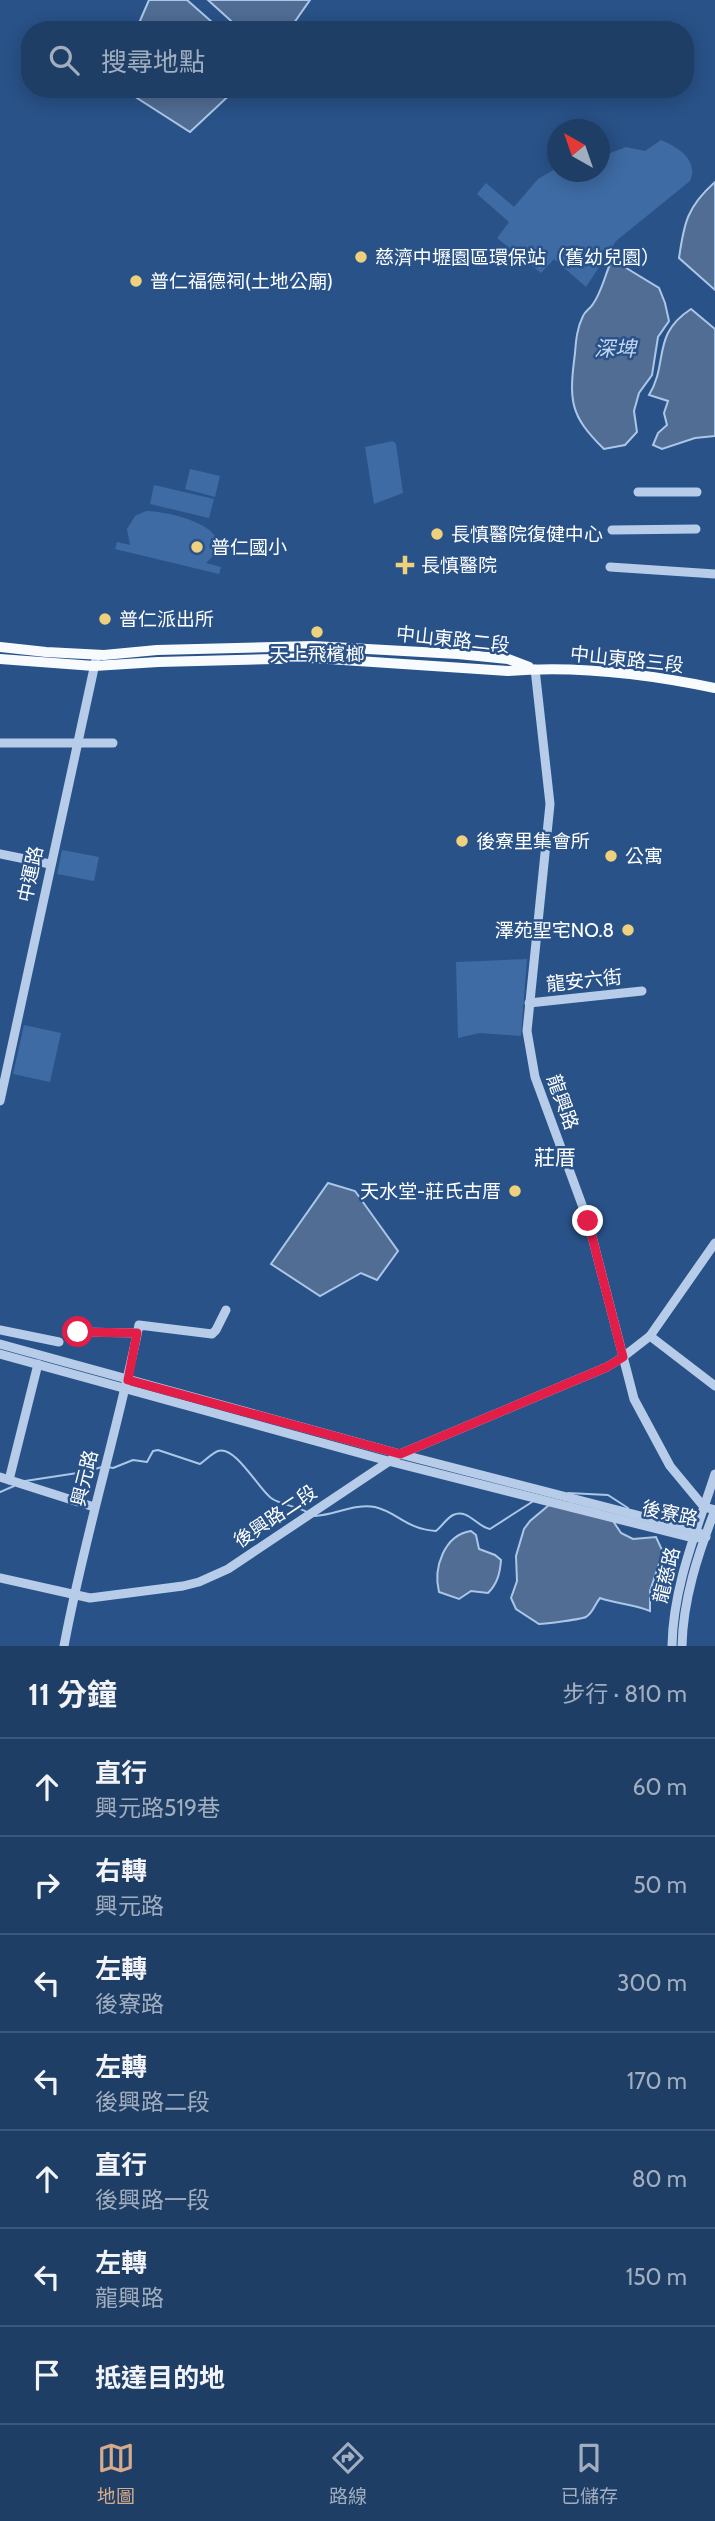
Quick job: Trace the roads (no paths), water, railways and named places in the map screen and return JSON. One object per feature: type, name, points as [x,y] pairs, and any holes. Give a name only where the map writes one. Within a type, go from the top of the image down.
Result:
[{"type":"main road","name":"中山東路二段","points":[[0,659],[96,660],[313,646],[508,659],[535,669]]},
{"type":"main road","name":"中山東路二段","points":[[0,647],[96,660]]},
{"type":"main road","name":"中山東路三段","points":[[535,669],[611,672],[715,688]]},
{"type":"street","points":[[638,492],[697,492]]},
{"type":"street","points":[[612,530],[696,529]]},
{"type":"street","points":[[610,567],[715,574]]},
{"type":"street","name":"中運路","points":[[0,1101],[4,1060],[96,660]]},
{"type":"street","name":"龍興路","points":[[535,669],[550,804],[527,1031],[535,1077],[588,1221],[634,1399],[670,1466],[704,1507]]},
{"type":"street","points":[[0,743],[113,743]]},
{"type":"street","points":[[0,854],[50,864]]},
{"type":"street","name":"龍安六街","points":[[529,1003],[642,991]]},
{"type":"street","name":"後興路二段","points":[[0,1578],[90,1598],[183,1586],[214,1576],[400,1454],[607,1367],[623,1357],[650,1336],[715,1243]]},
{"type":"street","name":"興元路","points":[[64,1646],[94,1507],[127,1384],[139,1325],[212,1334],[226,1310]]},
{"type":"street","points":[[0,1330],[59,1342]]},
{"type":"street","points":[[78,1332],[137,1333]]},
{"type":"street","points":[[650,1336],[715,1387]]},
{"type":"street","name":"後寮路","points":[[0,1344],[388,1461],[706,1537]]},
{"type":"street","name":"後寮路","points":[[0,1354],[400,1454],[694,1534]]},
{"type":"street","points":[[38,1364],[5,1478],[94,1507]]},
{"type":"street","name":"龍慈路","points":[[672,1646],[675,1609],[694,1534],[715,1474]]},
{"type":"street","points":[[704,1507],[715,1510]]},
{"type":"street","name":"龍慈路","points":[[682,1646],[684,1614],[691,1579],[715,1510]]},
{"type":"water","points":[[149,0],[187,0],[211,21],[140,21]]},
{"type":"water","points":[[208,0],[310,0],[295,21],[231,21]]},
{"type":"water","points":[[137,98],[226,98],[190,132]]},
{"type":"water","points":[[715,182],[715,290],[679,258],[688,216],[698,200]]},
{"type":"water","name":"深埤","points":[[618,263],[659,288],[669,321],[658,337],[652,375],[639,393],[634,411],[637,432],[625,445],[604,449],[584,426],[574,406],[573,369],[581,321],[598,295],[610,264]]},
{"type":"water","name":"深埤","points":[[691,309],[715,329],[715,436],[695,438],[662,449],[653,445],[658,433],[667,425],[664,413],[668,401],[649,395],[655,383],[665,339],[670,329]]},
{"type":"water","points":[[328,1183],[355,1191],[398,1251],[377,1280],[361,1273],[320,1296],[271,1264]]},
{"type":"water","points":[[580,1499],[613,1521],[621,1533],[633,1539],[656,1537],[663,1552],[650,1591],[650,1611],[600,1598],[586,1617],[539,1624],[516,1609],[511,1598],[517,1581],[516,1556],[524,1529],[549,1505],[567,1505]]},
{"type":"water","points":[[471,1531],[476,1535],[479,1549],[501,1560],[500,1570],[488,1593],[471,1591],[459,1599],[439,1592],[439,1563],[447,1546],[454,1539]]},
{"type":"waterway","points":[[108,1467],[113,1468],[133,1460],[147,1462],[153,1451],[158,1450],[200,1464],[216,1452],[225,1451],[239,1461],[271,1498],[307,1512]]},
{"type":"waterway","points":[[25,1481],[102,1467]]},
{"type":"waterway","points":[[0,1492],[14,1486]]},
{"type":"waterway","points":[[568,1493],[608,1495],[628,1508]]},
{"type":"waterway","points":[[315,1516],[368,1506],[383,1509],[426,1530],[436,1531],[451,1516],[458,1514],[468,1516],[490,1529],[532,1502]]},
{"type":"place","name":"慈濟中壢園區環保站（舊幼兒園）","points":[[361,257]]},
{"type":"place","name":"普仁福德祠(土地公廟)","points":[[136,281]]},
{"type":"place","name":"長慎醫院復健中心","points":[[437,534]]},
{"type":"place","name":"普仁國小","points":[[197,547]]},
{"type":"place","name":"長慎醫院","points":[[405,565]]},
{"type":"place","name":"普仁派出所","points":[[105,619]]},
{"type":"place","name":"天上飛檳榔","points":[[317,632]]},
{"type":"place","name":"後寮里集會所","points":[[462,841]]},
{"type":"place","name":"公寓","points":[[611,856]]},
{"type":"place","name":"澤苑聖宅NO.8","points":[[628,930]]},
{"type":"place","name":"天水堂-莊氏古厝","points":[[515,1191]]},
{"type":"district","name":"莊厝","points":[[555,1158]]}]
